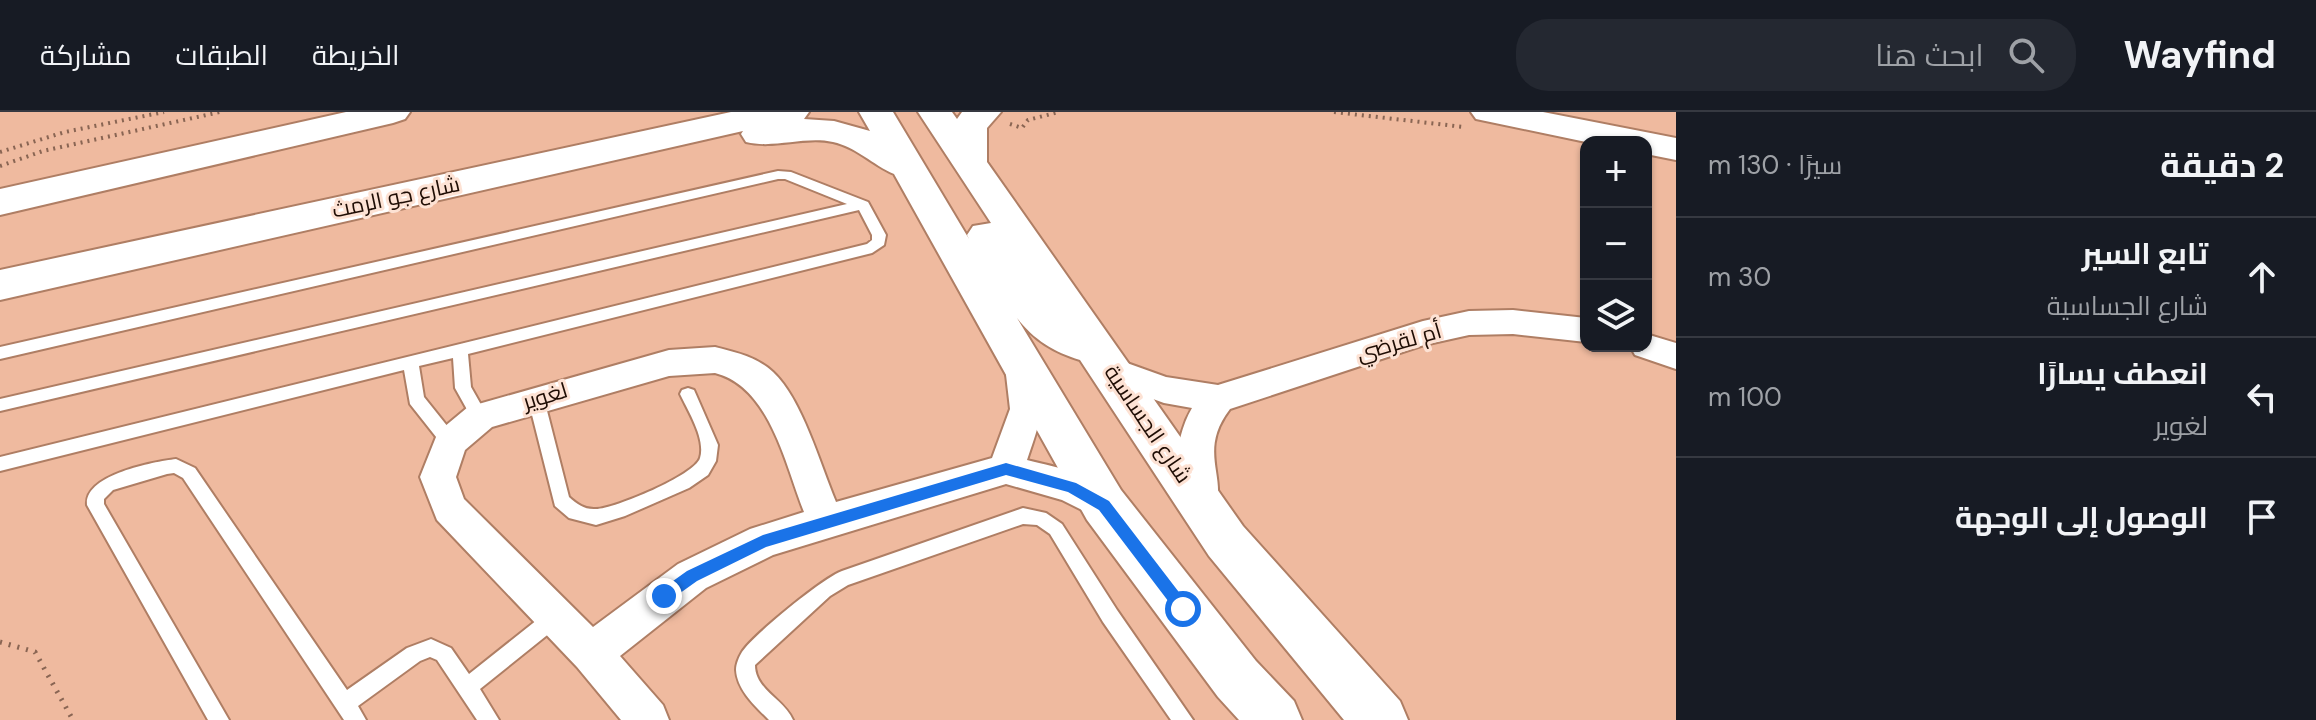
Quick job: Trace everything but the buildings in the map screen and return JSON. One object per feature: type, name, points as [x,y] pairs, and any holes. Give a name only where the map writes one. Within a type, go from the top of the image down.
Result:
[{"type":"main road","points":[[0,202],[393,112]]},
{"type":"main road","name":"شارع جو الرمث","points":[[0,285],[498,175],[654,127],[792,112]]},
{"type":"main road","points":[[876,112],[1104,505],[1237,679],[1275,720]]},
{"type":"main road","points":[[910,112],[1027,302],[1047,328],[1105,360]]},
{"type":"main road","name":"شارع الجساسية","points":[[935,112],[1226,541],[1344,681],[1381,720]]},
{"type":"main road","points":[[970,164],[967,136],[978,115],[984,112]]},
{"type":"main road","points":[[1480,120],[1676,149]]},
{"type":"main road","points":[[654,127],[682,143],[789,130],[832,129],[860,138],[908,168]]},
{"type":"main road","points":[[0,226],[214,179],[265,158],[298,134]]},
{"type":"street","name":"أم لقرضي","points":[[1105,360],[1164,390],[1218,399],[1423,333],[1469,323],[1513,322],[1580,329]]},
{"type":"street","points":[[1652,348],[1676,356]]},
{"type":"street","name":"لغوير","points":[[450,442],[480,417],[536,399],[669,363],[715,360],[738,366],[761,381],[779,406],[826,521]]},
{"type":"street","points":[[1006,469],[1027,409],[1021,366]]},
{"type":"street","points":[[1200,503],[1196,430],[1218,399]]},
{"type":"street","points":[[450,442],[438,477],[450,509],[591,653],[648,720]]},
{"type":"street","points":[[591,653],[692,576],[763,541],[1006,469],[1071,487],[1104,505]]},
{"type":"lane","points":[[0,353],[778,175],[786,175],[863,205],[879,235],[879,242],[872,248],[0,464]]},
{"type":"lane","points":[[0,405],[863,205]]},
{"type":"lane","points":[[460,350],[463,388],[480,417]]},
{"type":"lane","points":[[411,361],[416,399],[450,442]]},
{"type":"lane","points":[[536,399],[561,501],[575,513],[596,517],[694,478],[702,470],[710,454],[710,445],[688,394]]},
{"type":"lane","points":[[219,720],[96,505],[95,497],[108,484],[167,467],[176,466],[189,473],[350,712],[414,654],[431,648],[444,654],[489,720]]},
{"type":"lane","points":[[783,720],[745,678],[744,666],[750,656],[824,590],[842,579],[1023,516],[1031,516],[1056,529],[1110,616],[1183,720]]},
{"type":"lane","points":[[467,687],[554,618]]},
{"type":"path","points":[[0,152],[65,132],[164,112]]},
{"type":"path","points":[[0,166],[43,151],[220,112]]},
{"type":"path","points":[[1334,112],[1480,120]]},
{"type":"path","points":[[0,642],[35,652],[73,720]]},
{"type":"route","points":[[664,596],[692,576],[763,541],[1006,469],[1071,487],[1104,505],[1183,609]]}]
